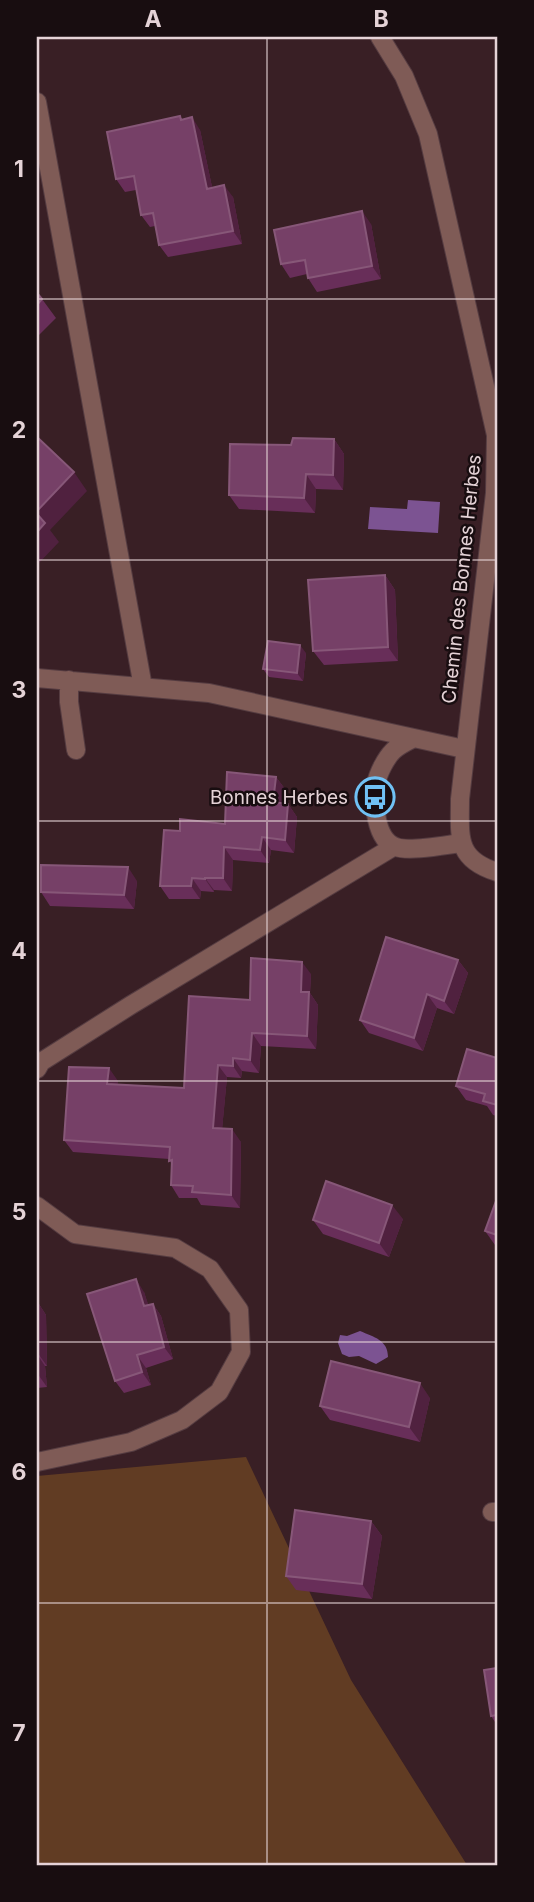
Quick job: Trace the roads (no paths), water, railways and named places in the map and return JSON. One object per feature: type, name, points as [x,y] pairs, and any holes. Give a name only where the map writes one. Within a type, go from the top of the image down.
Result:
[{"type":"street","name":"Chemin des Bonnes Herbes","points":[[380,37],[404,76],[428,134],[496,435],[495,493],[464,749],[460,799],[461,843]]},
{"type":"street","points":[[37,102],[142,687]]},
{"type":"street","points":[[37,678],[209,693],[464,749]]},
{"type":"street","points":[[69,680],[69,702],[76,750]]},
{"type":"street","points":[[412,739],[394,750],[376,782],[378,824],[382,835],[393,847],[404,849],[461,843],[470,858],[497,872]]},
{"type":"street","points":[[37,1069],[41,1062],[131,1005],[393,847]]},
{"type":"street","points":[[37,1206],[75,1234],[175,1248],[210,1269],[239,1310],[241,1352],[219,1392],[182,1420],[131,1441],[37,1462]]},
{"type":"place","name":"Bonnes Herbes","points":[[375,797]]}]
